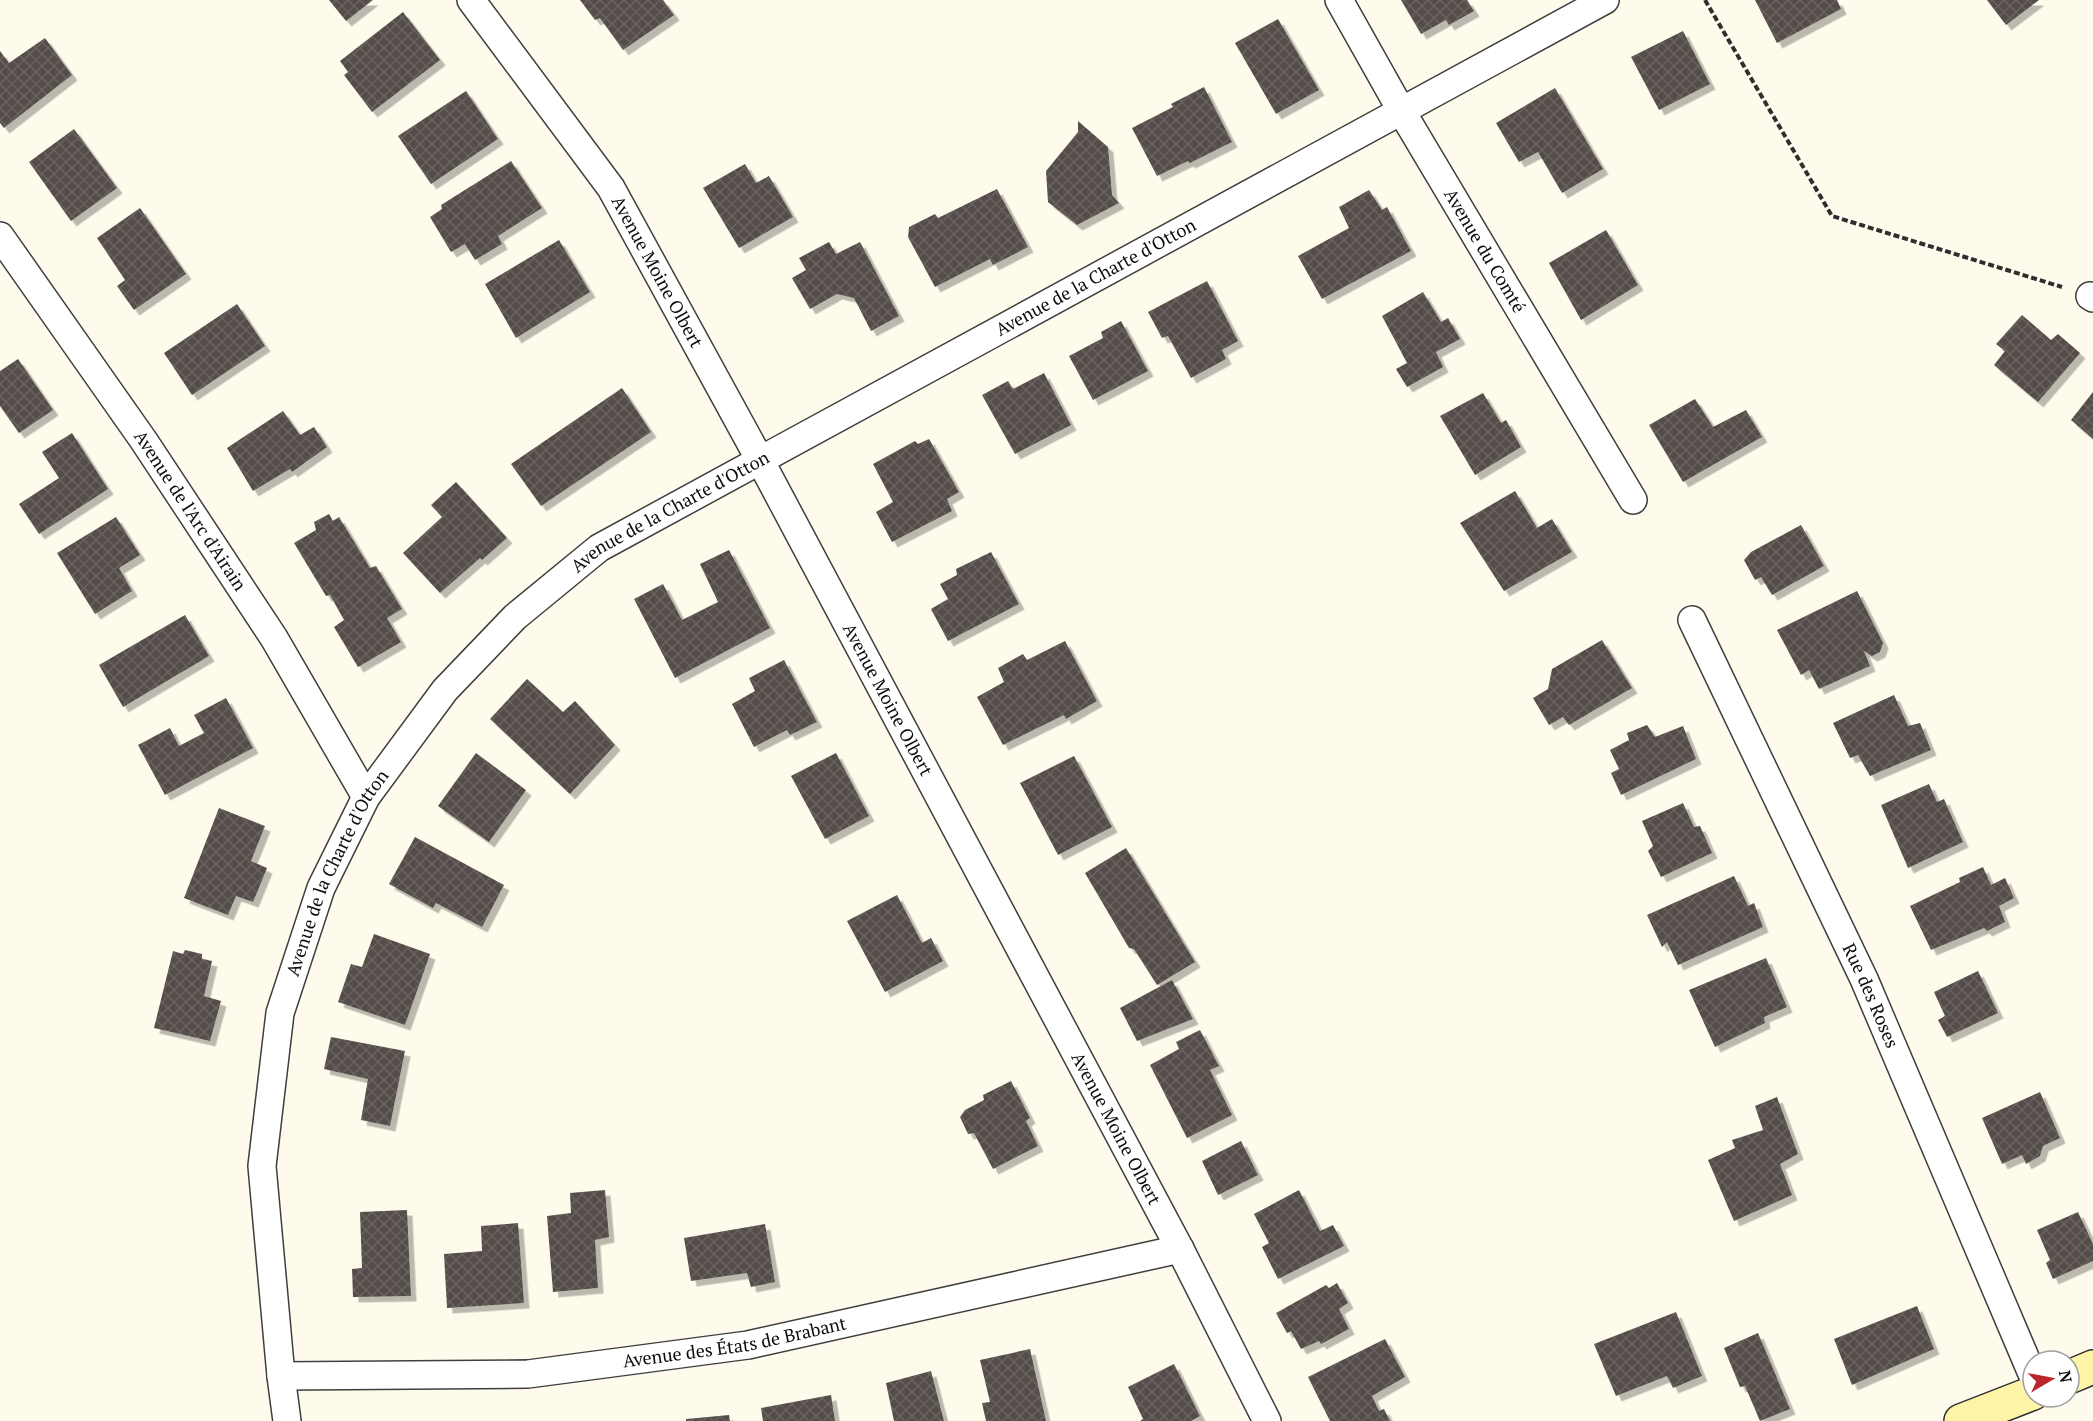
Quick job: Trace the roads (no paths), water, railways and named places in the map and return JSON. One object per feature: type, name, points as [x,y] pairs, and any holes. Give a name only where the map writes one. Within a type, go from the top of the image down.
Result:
[{"type":"street","name":"Avenue Moine Olbert","points":[[471,0],[611,188],[761,462],[1180,1249],[1267,1421]]},
{"type":"street","name":"Avenue du Comté","points":[[1339,0],[1402,112],[1633,500]]},
{"type":"street","name":"Avenue de la Charte d'Otton","points":[[287,1421],[280,1376],[262,1166],[280,1013],[321,888],[366,797],[445,690],[515,617],[599,548],[761,462],[1605,0]]},
{"type":"street","name":"Avenue de l'Arc d'Airain","points":[[0,236],[144,441],[267,628],[366,797]]},
{"type":"street","name":"Rue des Roses","points":[[1692,621],[1864,979],[2022,1349]]},
{"type":"street","name":"Avenue des États de Brabant","points":[[280,1376],[528,1374],[748,1345],[1180,1249]]},
{"type":"street","points":[[1961,1421],[2021,1397]]}]
